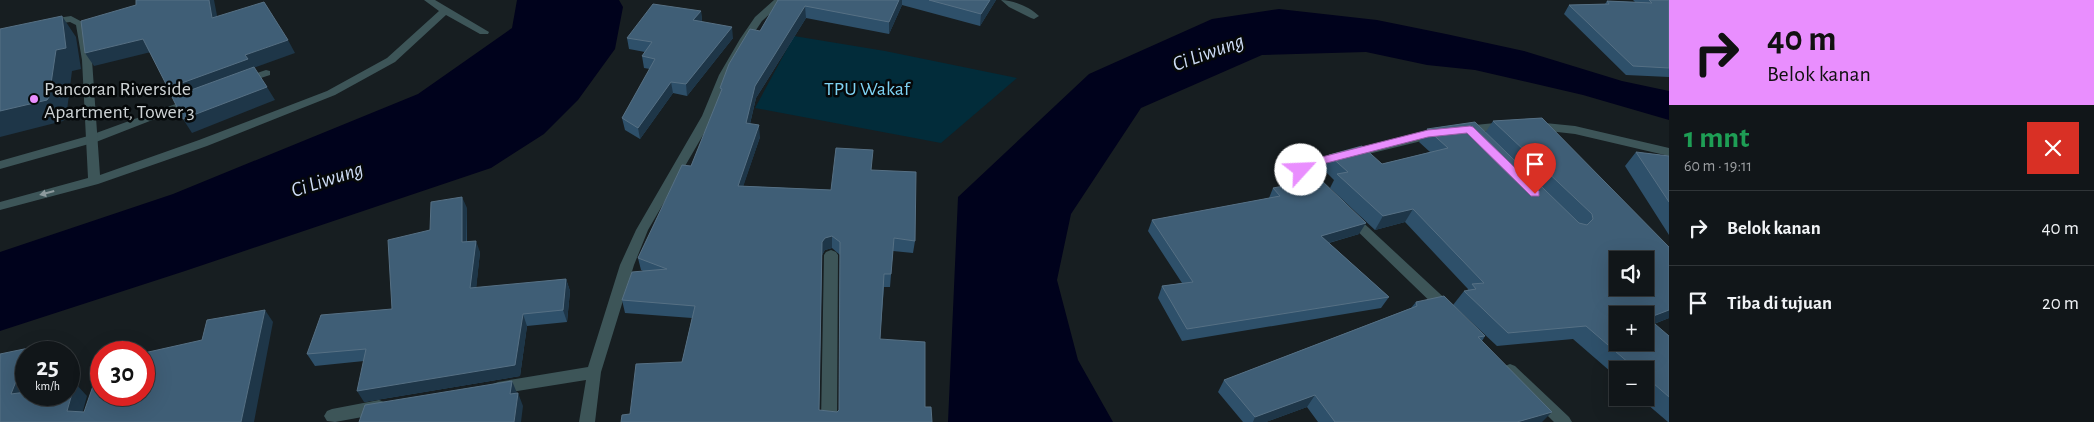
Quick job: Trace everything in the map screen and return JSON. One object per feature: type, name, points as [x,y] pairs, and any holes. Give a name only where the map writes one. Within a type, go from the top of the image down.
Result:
[{"type":"street","points":[[429,0],[484,32]]},
{"type":"street","points":[[587,422],[594,372],[627,265],[642,230],[708,116],[724,75],[745,39],[758,19],[780,0]]},
{"type":"street","points":[[1006,0],[1012,6],[1025,10],[1034,16]]},
{"type":"street","points":[[0,206],[94,181],[203,143],[331,94],[391,60],[445,11]]},
{"type":"street","points":[[33,25],[71,20],[82,24],[94,181]]},
{"type":"street","points":[[229,87],[266,73]]},
{"type":"street","points":[[0,165],[92,139],[202,97]]},
{"type":"street","points":[[1459,321],[1301,170],[1302,166],[1428,134],[1522,125],[1575,130],[1669,152]]},
{"type":"street","points":[[1470,130],[1484,143]]},
{"type":"street","points":[[829,422],[831,255]]},
{"type":"street","points":[[1501,361],[1564,422]]},
{"type":"street","points":[[488,389],[594,372]]},
{"type":"street","points":[[332,416],[391,405]]},
{"type":"green space","name":"TPU Wakaf","points":[[794,36],[885,51],[1017,78],[941,143],[755,108]]},
{"type":"water","name":"Ci Liwung","points":[[517,0],[619,0],[623,7],[615,49],[578,100],[544,134],[491,168],[0,331],[0,252],[173,194],[418,94],[512,28]]},
{"type":"water","name":"Ci Liwung","points":[[1279,9],[1377,20],[1446,34],[1524,51],[1622,81],[1669,91],[1669,120],[1583,95],[1475,70],[1427,65],[1366,52],[1262,55],[1141,108],[1071,214],[1057,280],[1078,360],[1113,422],[948,422],[958,197],[1089,74],[1212,19]]},
{"type":"building","points":[[136,0],[209,0],[212,18],[264,2],[288,40],[245,55],[248,59],[168,88],[143,39],[85,53],[81,21],[136,5]]},
{"type":"building","points":[[778,0],[899,0],[889,22],[805,6],[755,86],[746,123],[759,125],[738,186],[831,190],[836,148],[873,150],[871,170],[916,172],[915,241],[894,238],[891,274],[884,274],[880,339],[925,342],[925,407],[931,407],[932,422],[621,422],[622,415],[630,414],[636,364],[682,362],[695,306],[622,300],[632,272],[667,269],[638,258],[682,165],[691,166],[722,89],[720,88],[729,64],[750,29],[760,31]],"holes":[[[832,236],[840,242],[839,410],[837,412],[819,410],[822,242],[825,238]]]},
{"type":"building","points":[[929,0],[990,0],[981,14]]},
{"type":"building","points":[[1649,0],[1669,0],[1669,68],[1633,66],[1569,5],[1609,4],[1607,1],[1652,3]]},
{"type":"building","points":[[653,4],[701,11],[693,20],[732,27],[686,84],[671,82],[638,128],[622,118],[655,59],[642,56],[652,42],[627,38]]},
{"type":"building","points":[[62,16],[66,48],[56,50],[49,97],[47,100],[0,111],[0,29]]},
{"type":"building","points":[[254,67],[267,87],[183,119],[172,97]]},
{"type":"building","points":[[1542,118],[1669,247],[1669,310],[1654,316],[1654,306],[1609,306],[1609,346],[1586,326],[1508,333],[1464,291],[1476,289],[1472,284],[1484,283],[1413,209],[1383,216],[1337,174],[1348,172],[1329,155],[1362,146],[1382,164],[1448,148],[1427,129],[1475,122],[1579,223],[1587,225],[1593,219],[1592,214],[1493,121]]},
{"type":"building","points":[[1636,152],[1669,156],[1669,202]]},
{"type":"building","points":[[1320,179],[1366,223],[1321,236],[1389,297],[1187,329],[1162,286],[1193,282],[1152,220],[1280,196],[1273,188]]},
{"type":"building","points":[[462,197],[462,242],[476,241],[470,288],[566,279],[563,310],[523,314],[515,365],[357,391],[366,349],[307,354],[321,315],[392,309],[388,240],[430,230],[431,202]]},
{"type":"building","points":[[1444,296],[1485,336],[1478,337],[1552,412],[1517,422],[1335,422],[1315,395],[1255,417],[1224,380],[1417,306],[1416,302]]},
{"type":"building","points":[[265,310],[241,422],[0,422],[0,354],[15,351],[15,384],[11,394],[15,393],[15,406],[68,406],[67,411],[84,412],[90,395],[90,406],[155,406],[155,351],[202,340],[207,320]]},
{"type":"building","points":[[1654,323],[1669,336],[1669,397],[1654,384],[1654,361],[1627,361],[1615,351],[1654,351]]},
{"type":"building","points":[[512,381],[510,394],[518,393],[514,422],[359,422],[365,405]]},
{"type":"place","name":"Pancoran Riverside Apartment, Tower 3","points":[[34,99]]},
{"type":"route","points":[[1301,170],[1302,166],[1428,134],[1470,130],[1535,194]]}]
